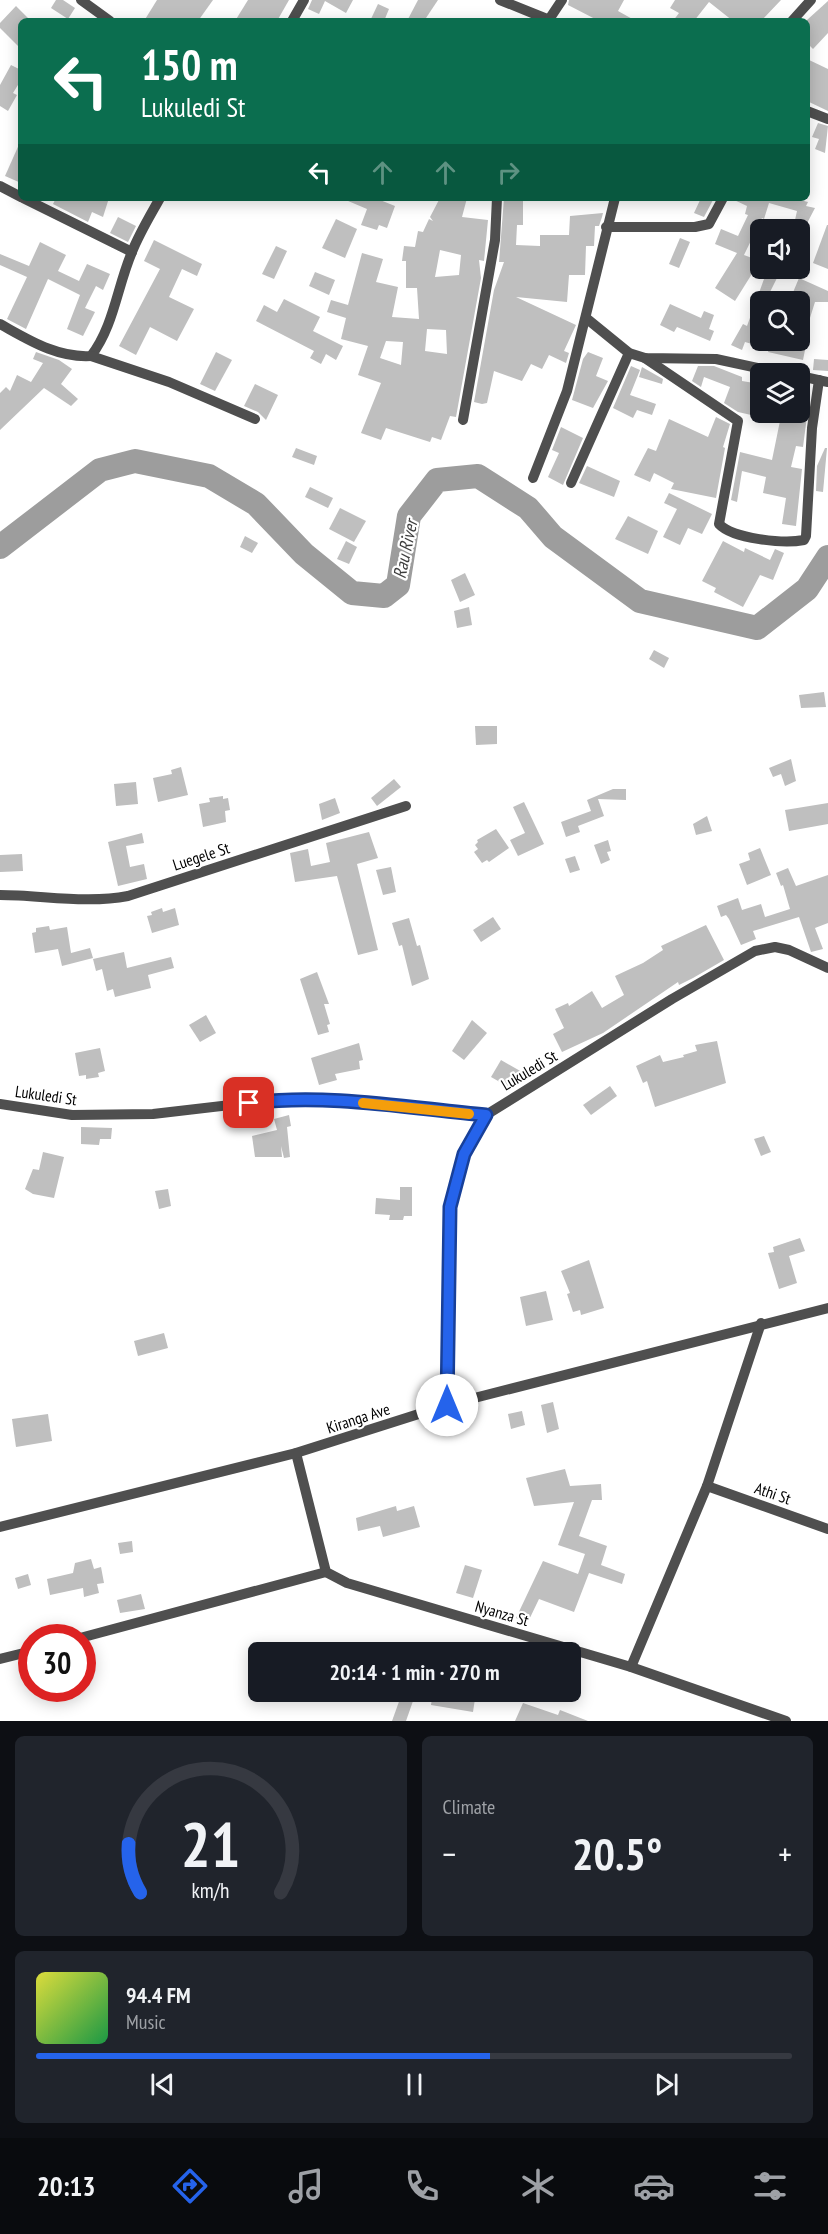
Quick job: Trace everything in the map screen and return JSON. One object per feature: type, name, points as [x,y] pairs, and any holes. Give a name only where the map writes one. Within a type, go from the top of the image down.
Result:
[{"type":"street","points":[[81,0],[106,18]]},
{"type":"street","points":[[298,18],[304,0]]},
{"type":"street","points":[[500,0],[545,18]]},
{"type":"street","points":[[551,18],[562,0]]},
{"type":"street","points":[[795,18],[811,0]]},
{"type":"street","points":[[810,112],[828,119]]},
{"type":"street","points":[[0,186],[18,195]]},
{"type":"street","points":[[30,201],[132,252]]},
{"type":"street","points":[[91,356],[100,345],[115,307],[132,252],[158,201]]},
{"type":"street","points":[[463,420],[493,251],[497,201]]},
{"type":"street","points":[[533,478],[567,391],[614,201]]},
{"type":"street","points":[[606,227],[695,227],[709,224],[721,201]]},
{"type":"street","points":[[586,318],[629,352],[645,358],[738,421],[719,524],[733,532],[771,540],[793,542],[804,540],[812,428],[824,381]]},
{"type":"street","points":[[0,324],[38,346],[62,354],[91,356],[169,382],[255,420]]},
{"type":"street","points":[[571,483],[629,352]]},
{"type":"street","points":[[645,358],[716,359],[750,366]]},
{"type":"street","name":"Luegele St","points":[[0,895],[43,895],[102,901],[128,896],[406,806]]},
{"type":"street","name":"Lukuledi St","points":[[0,1104],[72,1115],[153,1114],[273,1100],[364,1103],[486,1115],[672,999],[755,951],[775,947],[789,950],[828,968]]},
{"type":"street","points":[[447,1405],[450,1207],[464,1154],[486,1115]]},
{"type":"street","name":"Kiranga Ave","points":[[0,1527],[296,1453],[447,1405],[761,1323],[828,1308]]},
{"type":"street","points":[[631,1667],[707,1486],[761,1323]]},
{"type":"street","points":[[96,1634],[326,1572],[296,1453]]},
{"type":"street","name":"Athi St","points":[[707,1486],[828,1529]]},
{"type":"street","name":"Nyanza St","points":[[326,1572],[347,1583],[631,1667],[786,1721]]},
{"type":"street","points":[[0,1659],[18,1654]]},
{"type":"building","points":[[56,0],[63,0],[75,8],[66,18],[51,8]]},
{"type":"building","points":[[157,0],[213,0],[200,18],[146,18]]},
{"type":"building","points":[[248,0],[289,0],[279,18],[237,18]]},
{"type":"building","points":[[312,0],[353,0],[346,13],[325,1],[319,14],[308,9]]},
{"type":"building","points":[[418,0],[438,0],[426,18],[409,18]]},
{"type":"building","points":[[569,0],[624,0],[618,11],[631,18],[593,18],[568,5]]},
{"type":"building","points":[[675,0],[781,0],[764,18],[729,18],[709,2],[696,18],[675,18],[679,13],[670,8]]},
{"type":"building","points":[[828,1],[828,33],[813,49],[810,46],[809,18]]},
{"type":"building","points":[[378,4],[389,9],[385,18],[371,18]]},
{"type":"building","points":[[16,6],[28,18],[18,18],[18,46],[0,28],[0,23]]},
{"type":"building","points":[[810,60],[828,69],[828,111],[810,102]]},
{"type":"building","points":[[11,65],[18,68],[18,85],[13,93],[17,95],[8,111],[0,106],[0,85]]},
{"type":"building","points":[[818,123],[828,126],[825,153],[815,149],[819,139],[812,137]]},
{"type":"building","points":[[18,147],[18,182],[5,176]]},
{"type":"building","points":[[54,201],[108,201],[103,217],[92,212],[88,222],[53,204]]},
{"type":"building","points":[[348,201],[382,201],[395,206],[387,228],[379,225],[377,230],[361,225],[367,209]]},
{"type":"building","points":[[438,201],[466,201],[462,217],[488,220],[484,261],[479,260],[481,278],[456,417],[450,416],[441,440],[432,437],[430,442],[386,428],[381,440],[361,433],[381,383],[358,375],[368,346],[341,339],[346,318],[327,312],[331,300],[348,305],[362,253],[383,259],[376,282],[398,287],[392,317],[419,319],[417,288],[406,288],[406,261],[402,261],[404,246],[415,247],[418,231],[423,232],[429,219],[433,221],[430,217]],"holes":[[[440,250],[461,255],[459,275],[435,277]],[[427,329],[446,330],[447,354],[425,351]],[[386,341],[403,342],[401,365],[380,358]]]},
{"type":"building","points":[[504,201],[523,201],[523,225],[517,225],[516,245],[540,246],[540,235],[569,235],[570,216],[603,213],[599,226],[595,226],[594,246],[586,246],[585,275],[569,275],[567,302],[516,297],[576,325],[564,351],[569,353],[566,363],[549,355],[542,369],[531,364],[522,381],[494,371],[487,403],[482,404],[474,402],[494,290],[504,262],[499,262]]},
{"type":"building","points":[[700,201],[712,201],[704,217],[694,213]]},
{"type":"building","points":[[736,201],[804,201],[808,202],[806,206],[815,208],[809,219],[795,219],[797,211],[769,203],[764,219],[750,219],[750,243],[744,255],[750,257],[750,277],[735,301],[715,288],[737,253],[715,244],[721,229],[738,236],[748,215],[745,214],[747,206]]},
{"type":"building","points":[[118,217],[136,226],[128,242],[110,233]]},
{"type":"building","points":[[336,219],[357,229],[345,258],[322,248]]},
{"type":"building","points":[[828,225],[828,269],[813,263]]},
{"type":"building","points":[[680,238],[690,242],[679,268],[669,264]]},
{"type":"building","points":[[154,240],[202,264],[197,276],[182,269],[169,297],[194,309],[177,341],[150,327],[136,355],[119,346],[160,269],[144,261]]},
{"type":"building","points":[[40,242],[66,255],[58,271],[79,281],[87,264],[110,274],[103,290],[96,286],[85,308],[95,312],[83,336],[67,329],[80,295],[48,279],[26,329],[7,319],[27,277],[0,265],[0,254],[29,266]]},
{"type":"building","points":[[276,246],[287,251],[274,279],[262,274]]},
{"type":"building","points":[[315,272],[335,280],[329,295],[309,286]]},
{"type":"building","points":[[764,279],[776,279],[770,291],[760,291]]},
{"type":"building","points":[[799,279],[828,291],[828,302],[815,302],[810,318],[810,291],[794,291]]},
{"type":"building","points":[[284,299],[320,317],[313,331],[343,346],[336,360],[326,354],[321,364],[310,358],[314,351],[256,321],[264,305],[277,312]]},
{"type":"building","points":[[670,304],[701,318],[704,311],[714,315],[709,329],[714,331],[710,341],[677,327],[674,332],[660,325]]},
{"type":"building","points":[[750,318],[750,343],[745,342],[742,350],[731,345],[743,324],[747,326]]},
{"type":"building","points":[[768,351],[805,351],[803,360]]},
{"type":"building","points":[[36,352],[59,360],[72,369],[61,384],[78,399],[71,406],[44,388],[0,430],[0,393],[6,387],[10,391],[17,375],[31,382],[43,363],[33,359]]},
{"type":"building","points":[[216,352],[232,360],[215,391],[200,384]]},
{"type":"building","points":[[588,352],[603,358],[596,376],[608,381],[593,408],[572,400],[583,359]]},
{"type":"building","points":[[814,359],[828,360],[828,371],[813,370]]},
{"type":"building","points":[[631,366],[640,370],[630,395],[656,404],[652,415],[637,410],[633,418],[613,408]]},
{"type":"building","points":[[698,366],[714,366],[742,377],[742,381],[750,382],[750,415],[738,412],[724,403],[730,387],[704,377],[701,387],[692,381]]},
{"type":"building","points":[[642,367],[663,379],[662,384],[639,377]]},
{"type":"building","points":[[255,384],[278,395],[266,420],[258,412],[244,406]]},
{"type":"building","points":[[716,417],[730,424],[723,447],[725,448],[716,498],[671,489],[674,483],[654,473],[650,482],[634,475],[648,448],[656,451],[669,419],[708,437]]},
{"type":"building","points":[[780,423],[806,423],[803,447],[796,446],[791,467],[802,469],[796,526],[782,524],[786,498],[763,493],[766,477],[742,471],[737,502],[731,500],[740,452],[772,460]]},
{"type":"building","points":[[561,427],[583,438],[563,485],[548,477],[559,453],[552,450]]},
{"type":"building","points":[[296,448],[317,456],[314,465],[292,457]]},
{"type":"building","points":[[827,448],[823,492],[816,491],[817,466]]},
{"type":"building","points":[[587,466],[620,481],[614,497],[579,483]]},
{"type":"building","points":[[310,487],[333,498],[328,508],[305,497]]},
{"type":"building","points":[[669,493],[712,514],[702,534],[688,528],[680,545],[663,537],[677,509],[664,503]]},
{"type":"building","points":[[340,508],[366,521],[354,542],[329,529]]},
{"type":"building","points":[[628,516],[658,531],[648,554],[615,539]]},
{"type":"building","points":[[245,536],[258,543],[252,553],[240,547]]},
{"type":"building","points":[[346,541],[357,547],[349,564],[337,559]]},
{"type":"building","points":[[723,541],[744,552],[745,548],[770,560],[775,549],[784,553],[773,580],[760,575],[743,607],[714,592],[716,588],[702,581]]},
{"type":"building","points":[[465,573],[475,595],[460,602],[451,580]]},
{"type":"building","points":[[469,607],[472,625],[457,628],[454,611]]},
{"type":"building","points":[[654,650],[669,658],[664,668],[649,659]]},
{"type":"building","points":[[824,692],[826,707],[801,708],[799,695]]},
{"type":"building","points":[[475,726],[497,726],[497,744],[476,745]]},
{"type":"building","points":[[791,759],[796,781],[785,786],[781,774],[773,777],[769,768]]},
{"type":"building","points":[[181,767],[188,795],[158,802],[153,778],[172,774],[171,770]]},
{"type":"building","points":[[394,779],[401,787],[377,806],[371,798]]},
{"type":"building","points":[[136,782],[138,804],[116,806],[114,784]]},
{"type":"building","points":[[613,789],[626,789],[626,800],[598,799],[604,816],[578,826],[580,832],[566,837],[561,822],[591,811],[587,800]]},
{"type":"building","points":[[223,796],[223,799],[228,798],[230,810],[225,811],[226,822],[203,827],[199,804],[210,802],[209,798]]},
{"type":"building","points":[[335,798],[340,813],[322,820],[319,804]]},
{"type":"building","points":[[524,802],[544,844],[518,856],[510,840],[525,833],[513,807]]},
{"type":"building","points":[[828,803],[828,824],[789,831],[785,810]]},
{"type":"building","points":[[707,816],[712,831],[696,835],[693,824]]},
{"type":"building","points":[[496,829],[509,848],[489,862],[487,860],[482,863],[474,852],[478,849],[475,845],[477,840]]},
{"type":"building","points":[[369,832],[378,858],[357,864],[378,950],[358,955],[337,876],[295,882],[290,853],[308,849],[311,866],[330,862],[326,843]]},
{"type":"building","points":[[142,833],[144,843],[126,846],[130,867],[144,864],[147,879],[118,886],[108,842]]},
{"type":"building","points":[[608,840],[611,851],[607,852],[610,860],[601,864],[594,845]]},
{"type":"building","points":[[760,848],[771,875],[747,885],[739,864],[750,860],[748,853]]},
{"type":"building","points":[[22,854],[23,871],[0,872],[0,855]]},
{"type":"building","points":[[575,856],[580,870],[570,873],[565,859]]},
{"type":"building","points":[[391,867],[396,892],[383,895],[376,870]]},
{"type":"building","points":[[788,868],[796,886],[828,875],[828,923],[815,928],[823,949],[811,952],[799,917],[753,931],[756,939],[741,945],[729,919],[726,915],[721,917],[717,906],[738,898],[742,910],[761,904],[765,917],[790,909],[783,885],[781,886],[776,873]]},
{"type":"building","points":[[162,908],[163,912],[175,908],[179,925],[152,933],[147,916]]},
{"type":"building","points":[[493,917],[501,929],[481,942],[473,930]]},
{"type":"building","points":[[409,918],[417,946],[420,945],[429,979],[412,986],[402,945],[399,946],[392,923]]},
{"type":"building","points":[[706,925],[724,960],[679,985],[678,982],[603,1033],[562,1052],[553,1034],[564,1028],[555,1009],[568,1003],[569,1006],[592,991],[602,1008],[624,995],[615,976],[643,963],[663,950],[661,946]]},
{"type":"building","points":[[49,926],[50,930],[67,927],[71,953],[90,948],[93,958],[62,966],[58,949],[35,953],[32,933],[36,932],[36,928]]},
{"type":"building","points":[[124,952],[127,968],[171,957],[174,968],[148,975],[151,988],[115,997],[113,989],[107,991],[102,969],[96,971],[93,959]]},
{"type":"building","points":[[317,972],[329,1004],[324,1004],[330,1024],[327,1025],[329,1032],[318,1035],[300,979]]},
{"type":"building","points":[[206,1015],[216,1033],[200,1042],[189,1025]]},
{"type":"building","points":[[472,1020],[487,1033],[464,1060],[452,1051]]},
{"type":"building","points":[[717,1041],[726,1083],[655,1107],[647,1081],[643,1083],[636,1066],[660,1055],[663,1062],[684,1057],[683,1055],[697,1051],[695,1045]]},
{"type":"building","points":[[359,1043],[363,1060],[359,1061],[360,1069],[335,1074],[337,1080],[319,1085],[311,1058]]},
{"type":"building","points":[[100,1048],[105,1071],[98,1073],[99,1077],[86,1079],[86,1075],[79,1076],[75,1053]]},
{"type":"building","points":[[501,1060],[522,1072],[512,1089],[491,1077]]},
{"type":"building","points":[[610,1086],[617,1096],[591,1115],[583,1105]]},
{"type":"building","points":[[289,1115],[291,1126],[287,1127],[290,1157],[284,1158],[281,1146],[282,1157],[255,1157],[252,1136],[277,1130],[274,1119]]},
{"type":"building","points":[[81,1127],[112,1128],[111,1139],[100,1139],[99,1145],[81,1144]]},
{"type":"building","points":[[764,1136],[771,1152],[761,1156],[754,1139]]},
{"type":"building","points":[[43,1152],[64,1157],[54,1198],[33,1194],[25,1189],[33,1169],[39,1170]]},
{"type":"building","points":[[400,1187],[412,1187],[412,1216],[404,1216],[403,1220],[389,1220],[390,1215],[375,1214],[376,1198],[400,1200]]},
{"type":"building","points":[[168,1189],[171,1206],[159,1209],[155,1191]]},
{"type":"building","points":[[800,1238],[805,1251],[789,1256],[797,1283],[779,1289],[768,1253],[774,1252],[773,1247]]},
{"type":"building","points":[[589,1260],[604,1308],[581,1315],[580,1310],[573,1312],[567,1294],[570,1293],[561,1271]]},
{"type":"building","points":[[546,1291],[553,1320],[526,1326],[520,1297]]},
{"type":"building","points":[[164,1333],[168,1348],[138,1356],[134,1341]]},
{"type":"building","points":[[553,1402],[559,1429],[547,1433],[541,1405]]},
{"type":"building","points":[[522,1411],[525,1425],[511,1429],[508,1414]]},
{"type":"building","points":[[48,1414],[52,1441],[16,1447],[12,1419]]},
{"type":"building","points":[[565,1469],[570,1486],[601,1484],[602,1500],[592,1500],[579,1536],[607,1546],[601,1565],[625,1574],[622,1584],[589,1573],[574,1612],[539,1599],[527,1624],[516,1618],[543,1561],[578,1574],[585,1554],[558,1545],[574,1502],[534,1506],[526,1478]]},
{"type":"building","points":[[396,1506],[397,1511],[414,1506],[420,1527],[383,1537],[380,1526],[358,1531],[356,1518]]},
{"type":"building","points":[[132,1541],[133,1552],[120,1554],[118,1543]]},
{"type":"building","points":[[91,1559],[94,1569],[101,1567],[104,1583],[97,1584],[99,1593],[84,1597],[83,1588],[50,1595],[47,1579],[73,1573],[75,1563]]},
{"type":"building","points":[[465,1565],[482,1570],[473,1598],[456,1593]]},
{"type":"building","points":[[28,1574],[31,1585],[18,1589],[15,1578]]},
{"type":"building","points":[[141,1594],[145,1609],[120,1613],[117,1600]]},
{"type":"building","points":[[399,1702],[413,1702],[406,1721],[392,1721]]},
{"type":"building","points":[[431,1702],[474,1702],[473,1712],[431,1705]]},
{"type":"building","points":[[523,1703],[558,1715],[560,1710],[588,1721],[515,1721]]},
{"type":"waterway","name":"Rau River","points":[[0,547],[100,470],[135,461],[209,476],[256,504],[304,554],[352,593],[384,596],[398,585],[409,516],[437,480],[478,476],[528,508],[553,537],[640,601],[757,628],[807,589],[828,557]]},
{"type":"slow traffic","points":[[363,1103],[469,1114]]},
{"type":"route","points":[[249,1103],[273,1100],[364,1103],[486,1115],[464,1154],[450,1207],[447,1405]]}]
